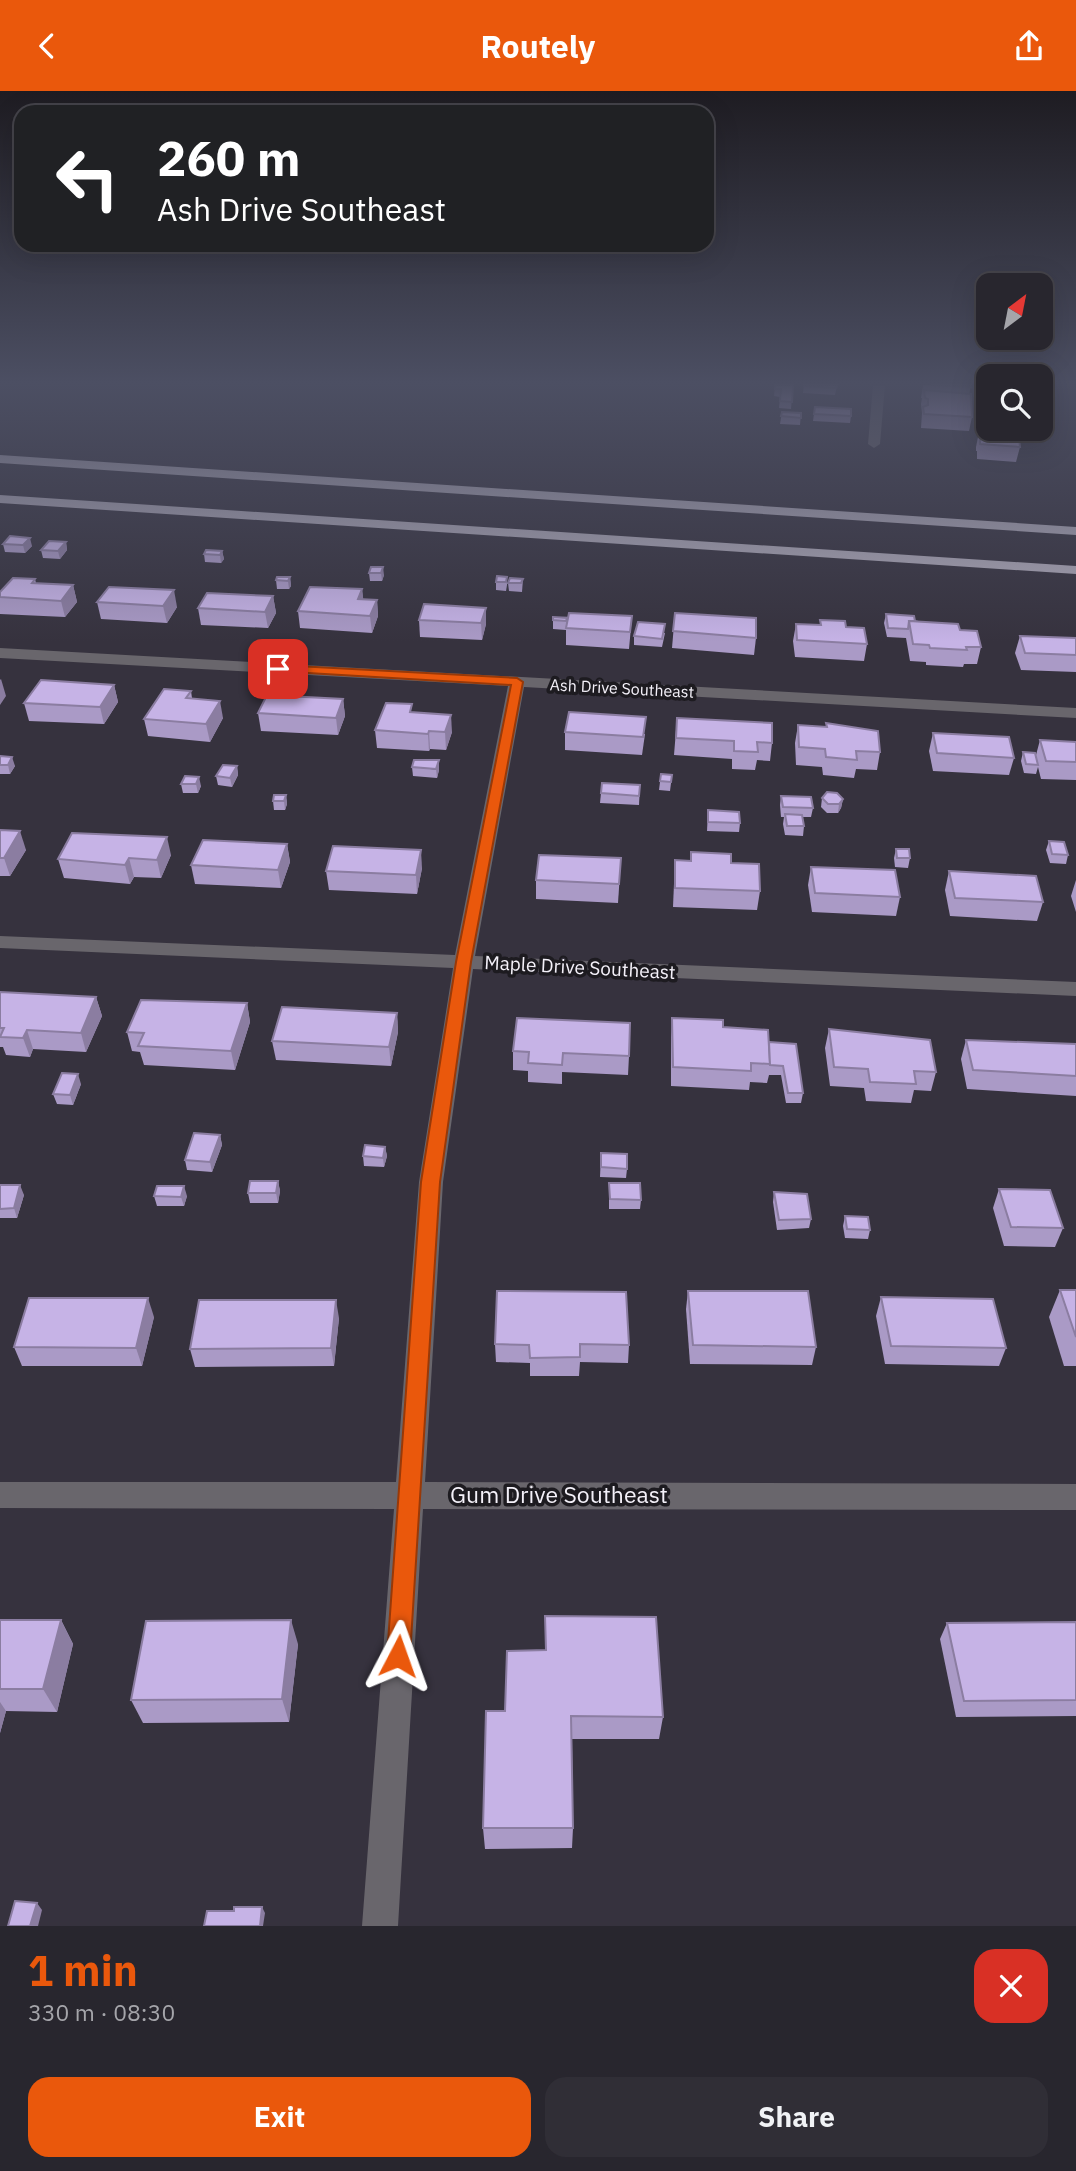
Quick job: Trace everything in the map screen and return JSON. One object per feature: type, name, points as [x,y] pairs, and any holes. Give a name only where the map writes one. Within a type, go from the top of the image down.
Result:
[{"type":"highway","points":[[174,471],[1076,531]]},
{"type":"highway","points":[[0,499],[1076,570]]},
{"type":"street","name":"Ash Drive Southeast","points":[[0,653],[1076,713]]},
{"type":"street","points":[[380,1926],[430,1182],[464,962],[517,682]]},
{"type":"street","name":"Maple Drive Southeast","points":[[0,942],[1076,989]]},
{"type":"street","name":"Gum Drive Southeast","points":[[0,1495],[1076,1497]]},
{"type":"building","points":[[10,536],[30,538],[23,545],[3,544]]},
{"type":"building","points":[[49,541],[66,542],[58,551],[41,550]]},
{"type":"building","points":[[206,550],[222,551],[220,555],[204,554]]},
{"type":"building","points":[[371,567],[383,567],[381,573],[369,573]]},
{"type":"building","points":[[497,576],[507,577],[506,582],[496,582]]},
{"type":"building","points":[[277,577],[290,577],[288,581],[276,580]]},
{"type":"building","points":[[13,578],[35,579],[32,583],[73,585],[61,601],[0,597],[0,592]]},
{"type":"building","points":[[510,578],[523,579],[521,583],[508,583]]},
{"type":"building","points":[[109,587],[174,590],[163,606],[97,602]]},
{"type":"building","points":[[310,587],[362,589],[358,599],[377,600],[370,616],[298,611]]},
{"type":"building","points":[[207,593],[273,596],[265,612],[198,608]]},
{"type":"building","points":[[424,604],[486,608],[481,623],[419,620]]},
{"type":"building","points":[[569,613],[632,616],[630,632],[566,628]]},
{"type":"building","points":[[675,613],[756,618],[756,638],[673,631]]},
{"type":"building","points":[[886,614],[914,616],[915,621],[909,621],[908,629],[888,628]]},
{"type":"building","points":[[553,617],[567,618],[566,621],[553,620]]},
{"type":"building","points":[[820,620],[845,621],[846,627],[864,628],[867,644],[797,640],[796,624],[821,625]]},
{"type":"building","points":[[909,621],[958,624],[960,630],[977,631],[981,647],[966,647],[967,650],[913,644]]},
{"type":"building","points":[[638,622],[665,624],[662,639],[634,636]]},
{"type":"building","points":[[1020,636],[1076,638],[1076,655],[1025,653]]},
{"type":"building","points":[[41,680],[114,685],[100,707],[24,703]]},
{"type":"building","points":[[164,689],[191,691],[186,698],[220,701],[206,724],[144,719]]},
{"type":"building","points":[[267,695],[343,699],[336,718],[258,713]]},
{"type":"building","points":[[386,703],[412,704],[410,712],[451,715],[445,732],[429,731],[428,734],[375,730]]},
{"type":"building","points":[[569,712],[646,717],[643,737],[565,732]]},
{"type":"building","points":[[677,718],[772,723],[772,743],[757,742],[758,752],[734,751],[734,741],[676,738]]},
{"type":"building","points":[[826,723],[878,731],[880,752],[856,751],[857,760],[826,757],[825,749],[799,747],[798,725],[827,727]]},
{"type":"building","points":[[933,733],[1009,737],[1014,758],[937,753]]},
{"type":"building","points":[[1040,740],[1076,742],[1076,762],[1046,761]]},
{"type":"building","points":[[1023,752],[1035,753],[1038,765],[1026,764]]},
{"type":"building","points":[[0,756],[12,757],[8,765],[0,765]]},
{"type":"building","points":[[414,760],[439,760],[436,769],[412,767]]},
{"type":"building","points":[[223,765],[237,766],[230,778],[216,776]]},
{"type":"building","points":[[661,774],[672,775],[671,782],[660,781]]},
{"type":"building","points":[[185,776],[199,777],[196,784],[181,784]]},
{"type":"building","points":[[602,783],[640,785],[639,796],[601,793]]},
{"type":"building","points":[[827,792],[837,793],[843,799],[839,804],[828,804],[822,798]]},
{"type":"building","points":[[274,795],[286,795],[284,801],[273,801]]},
{"type":"building","points":[[781,796],[811,797],[813,808],[783,807]]},
{"type":"building","points":[[708,810],[739,812],[740,823],[708,822]]},
{"type":"building","points":[[785,814],[802,815],[804,826],[787,826]]},
{"type":"building","points":[[0,830],[20,831],[4,858],[0,858]]},
{"type":"building","points":[[72,833],[167,837],[157,860],[129,858],[125,865],[58,859]]},
{"type":"building","points":[[203,840],[287,844],[278,870],[191,865]]},
{"type":"building","points":[[1049,841],[1064,842],[1068,855],[1052,854]]},
{"type":"building","points":[[333,846],[421,850],[416,875],[326,871]]},
{"type":"building","points":[[896,849],[909,849],[910,858],[897,858]]},
{"type":"building","points":[[691,852],[731,854],[731,863],[759,864],[760,891],[675,888],[675,860],[691,861]]},
{"type":"building","points":[[539,855],[621,858],[619,884],[536,880]]},
{"type":"building","points":[[811,867],[895,870],[900,897],[815,893]]},
{"type":"building","points":[[949,871],[1036,876],[1043,902],[955,898]]},
{"type":"building","points":[[0,992],[96,997],[81,1033],[27,1030],[23,1038],[0,1037],[4,1028],[0,1028]]},
{"type":"building","points":[[141,1000],[247,1003],[231,1051],[138,1046],[144,1033],[127,1032]]},
{"type":"building","points":[[282,1007],[397,1013],[389,1047],[272,1041]]},
{"type":"building","points":[[517,1018],[630,1023],[629,1056],[563,1053],[562,1065],[528,1063],[529,1052],[513,1051]]},
{"type":"building","points":[[672,1018],[723,1020],[723,1027],[768,1030],[770,1064],[751,1063],[751,1071],[673,1067]]},
{"type":"building","points":[[829,1029],[930,1040],[936,1072],[914,1071],[916,1084],[870,1082],[868,1069],[834,1067]]},
{"type":"building","points":[[966,1040],[1076,1044],[1076,1076],[973,1070]]},
{"type":"building","points":[[769,1042],[796,1044],[803,1093],[788,1093],[783,1066],[770,1065]]},
{"type":"building","points":[[62,1073],[78,1074],[70,1095],[53,1094]]},
{"type":"building","points":[[194,1133],[220,1135],[210,1162],[185,1160]]},
{"type":"building","points":[[365,1145],[385,1147],[383,1158],[363,1156]]},
{"type":"building","points":[[601,1153],[627,1154],[627,1169],[601,1167]]},
{"type":"building","points":[[250,1181],[278,1181],[276,1193],[248,1193]]},
{"type":"building","points":[[609,1183],[640,1183],[641,1200],[610,1199]]},
{"type":"building","points":[[0,1185],[20,1185],[14,1208],[0,1209]]},
{"type":"building","points":[[157,1186],[184,1186],[181,1197],[154,1196]]},
{"type":"building","points":[[999,1189],[1050,1190],[1063,1228],[1011,1227]]},
{"type":"building","points":[[774,1192],[807,1194],[811,1219],[779,1220]]},
{"type":"building","points":[[845,1216],[868,1217],[870,1230],[847,1229]]},
{"type":"building","points":[[1060,1290],[1076,1290],[1076,1337]]},
{"type":"building","points":[[497,1291],[626,1292],[629,1345],[580,1344],[580,1357],[530,1358],[529,1345],[495,1344]]},
{"type":"building","points":[[688,1291],[808,1291],[816,1347],[693,1345]]},
{"type":"building","points":[[881,1297],[993,1299],[1006,1348],[891,1346]]},
{"type":"building","points":[[29,1298],[148,1298],[136,1348],[14,1347]]},
{"type":"building","points":[[199,1300],[336,1300],[331,1348],[190,1349]]},
{"type":"building","points":[[545,1616],[656,1617],[663,1717],[571,1716],[573,1828],[483,1828],[486,1711],[505,1711],[507,1651],[546,1650]]},
{"type":"building","points":[[0,1620],[61,1620],[43,1689],[0,1689]]},
{"type":"building","points":[[291,1620],[282,1699],[131,1700],[146,1621]]},
{"type":"building","points":[[1076,1622],[1076,1700],[964,1701],[947,1623]]},
{"type":"building","points":[[15,1901],[37,1903],[30,1926],[8,1926]]},
{"type":"building","points":[[234,1907],[262,1907],[260,1926],[204,1926],[207,1911],[234,1911]]},
{"type":"route","points":[[278,669],[517,682],[464,962],[430,1182],[398,1656]]}]
